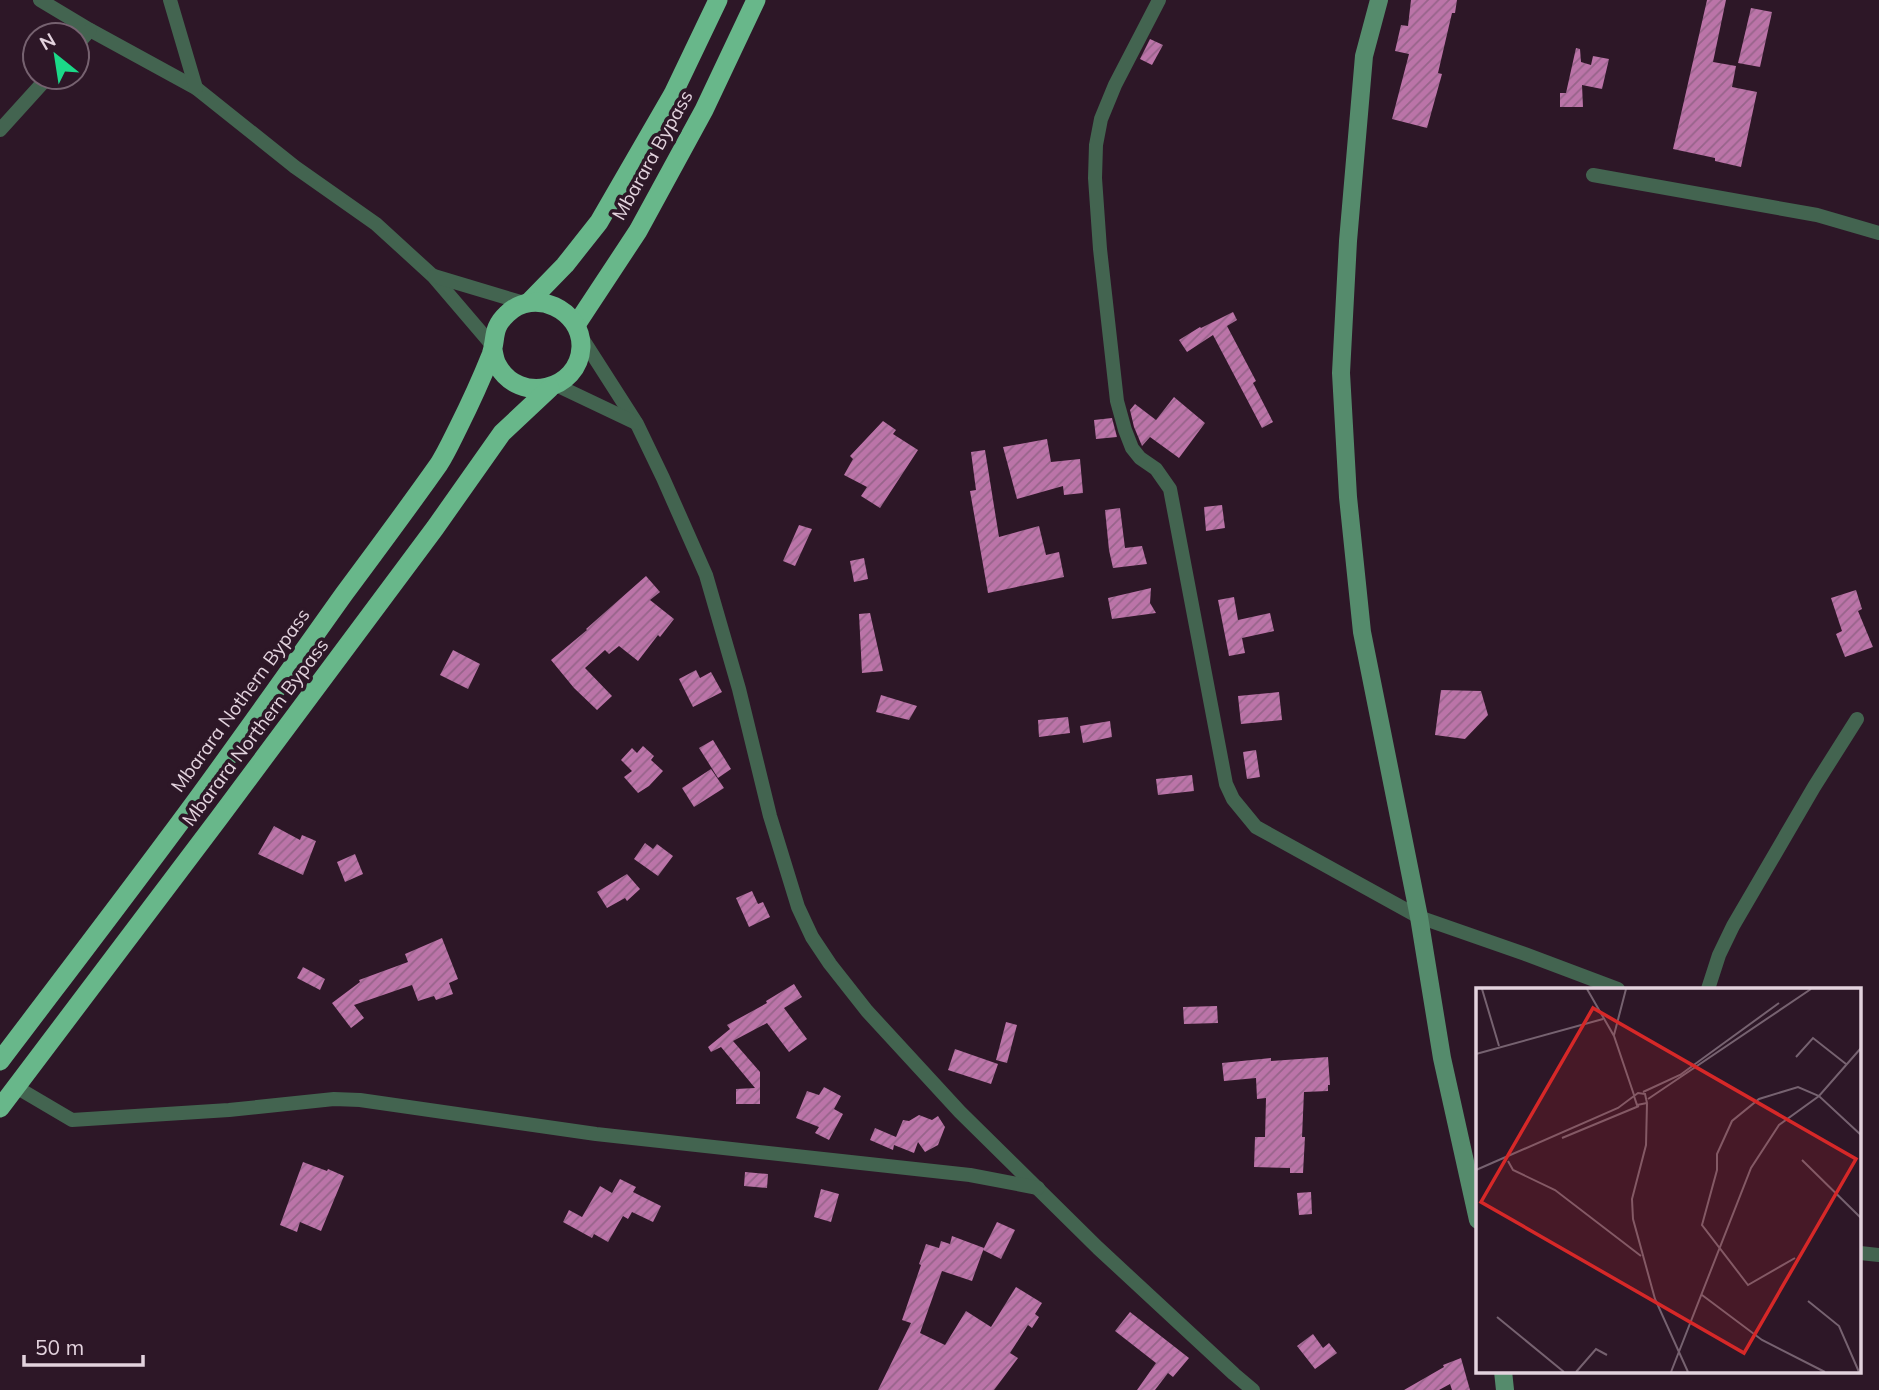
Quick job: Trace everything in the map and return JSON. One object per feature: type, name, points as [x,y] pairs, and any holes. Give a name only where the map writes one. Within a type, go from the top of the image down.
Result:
[{"type":"highway","name":"Mbarara Bypass","points":[[527,303],[565,265],[599,222],[673,94],[718,0]]},
{"type":"highway","name":"Mbarara Bypass","points":[[578,330],[638,231],[704,110],[756,0]]},
{"type":"highway","points":[[527,303],[548,303],[564,311],[578,330],[581,346],[574,369],[566,378],[553,386],[534,390],[519,386],[506,378],[497,365],[493,348],[495,331],[502,319],[512,309],[527,303]]},
{"type":"highway","name":"Mbarara Nothern Bypass","points":[[0,1061],[188,811],[441,461],[476,391],[493,348]]},
{"type":"highway","name":"Mbarara Northern Bypass","points":[[0,1108],[435,528],[502,433],[553,386]]},
{"type":"main road","points":[[1380,0],[1364,56],[1350,217],[1341,373],[1348,497],[1362,632],[1419,917],[1441,1058],[1476,1206]]},
{"type":"main road","points":[[1503,1372],[1505,1390]]},
{"type":"street","points":[[40,0],[75,21]]},
{"type":"street","points":[[170,0],[196,88]]},
{"type":"street","points":[[1160,0],[1115,85],[1101,119],[1096,145],[1095,178],[1100,250],[1117,401],[1132,448],[1140,458],[1156,469],[1170,489],[1226,784],[1233,799],[1256,827],[1419,917],[1615,988]]},
{"type":"street","points":[[91,31],[196,88],[296,167],[376,224],[433,276],[493,348]]},
{"type":"street","points":[[0,130],[35,91]]},
{"type":"street","points":[[1593,174],[1817,215],[1879,233]]},
{"type":"street","points":[[433,276],[527,303]]},
{"type":"street","points":[[578,330],[637,424],[706,575],[739,689],[770,816],[798,907],[812,937],[859,1002],[960,1112],[1098,1248],[1254,1390]]},
{"type":"street","points":[[553,386],[637,424]]},
{"type":"street","points":[[1708,988],[1719,955],[1733,926],[1857,719]]},
{"type":"street","points":[[16,1087],[72,1120],[229,1110],[323,1099],[360,1100],[596,1134],[970,1175],[1039,1188]]},
{"type":"building","points":[[1411,0],[1457,0],[1438,73],[1442,74],[1427,128],[1392,119],[1409,54],[1395,51],[1401,25],[1408,26]]},
{"type":"building","points":[[1707,0],[1726,0],[1713,62],[1736,66],[1732,87],[1757,92],[1741,167],[1673,149]]},
{"type":"building","points":[[1751,8],[1772,12],[1760,67],[1738,63]]},
{"type":"building","points":[[1150,39],[1163,45],[1152,65],[1140,59]]},
{"type":"building","points":[[1576,48],[1580,49],[1581,62],[1591,65],[1593,56],[1609,59],[1602,89],[1582,85],[1583,107],[1560,107],[1560,93],[1566,93]]},
{"type":"building","points":[[1233,312],[1237,320],[1227,326],[1256,381],[1253,383],[1273,422],[1262,428],[1213,335],[1187,352],[1179,340]]},
{"type":"building","points":[[1174,397],[1205,423],[1179,458],[1150,437],[1142,446],[1130,410],[1135,404],[1156,420]]},
{"type":"building","points":[[1112,418],[1117,437],[1096,439],[1094,420]]},
{"type":"building","points":[[883,421],[896,430],[893,434],[918,450],[880,508],[861,496],[867,487],[844,475],[853,459],[850,456]]},
{"type":"building","points":[[1047,439],[1051,462],[1080,459],[1083,493],[1064,495],[1063,486],[1017,499],[1003,447]]},
{"type":"building","points":[[985,450],[999,537],[1039,526],[1046,555],[1059,552],[1064,577],[988,593],[970,491],[976,490],[971,452]]},
{"type":"building","points":[[1222,505],[1225,528],[1206,531],[1204,507]]},
{"type":"building","points":[[1120,508],[1125,548],[1142,546],[1147,564],[1113,568],[1105,510]]},
{"type":"building","points":[[799,525],[812,529],[795,566],[783,561]]},
{"type":"building","points":[[864,558],[868,579],[854,582],[850,561]]},
{"type":"building","points":[[646,576],[660,592],[650,600],[674,619],[638,661],[619,646],[609,654],[605,650],[585,668],[612,696],[597,710],[551,660]]},
{"type":"building","points":[[1151,588],[1150,603],[1156,613],[1112,619],[1108,598]]},
{"type":"building","points":[[1856,590],[1862,609],[1858,611],[1873,647],[1845,657],[1836,634],[1842,631],[1831,598]]},
{"type":"building","points":[[1234,597],[1238,620],[1270,613],[1274,631],[1242,638],[1245,653],[1229,656],[1218,600]]},
{"type":"building","points":[[870,613],[883,671],[862,673],[859,614]]},
{"type":"building","points":[[453,650],[480,664],[468,689],[440,675]]},
{"type":"building","points":[[696,670],[700,678],[711,672],[722,692],[693,707],[679,679]]},
{"type":"building","points":[[1441,690],[1481,691],[1488,715],[1465,739],[1435,735]]},
{"type":"building","points":[[1279,692],[1282,720],[1241,724],[1238,696]]},
{"type":"building","points":[[881,695],[917,706],[909,720],[876,712]]},
{"type":"building","points":[[1068,717],[1070,733],[1039,737],[1038,720]]},
{"type":"building","points":[[1110,721],[1112,737],[1083,743],[1080,726]]},
{"type":"building","points":[[713,740],[731,769],[718,778],[699,748]]},
{"type":"building","points":[[643,746],[654,756],[651,760],[663,771],[638,793],[624,777],[632,771],[621,760],[632,748],[637,753]]},
{"type":"building","points":[[1256,750],[1260,777],[1247,779],[1243,752]]},
{"type":"building","points":[[711,769],[724,788],[694,807],[682,788]]},
{"type":"building","points":[[1192,775],[1194,791],[1158,795],[1156,779]]},
{"type":"building","points":[[274,826],[300,840],[302,835],[316,841],[303,875],[258,854]]},
{"type":"building","points":[[645,843],[653,849],[657,844],[673,856],[658,876],[634,859]]},
{"type":"building","points":[[355,854],[363,874],[345,882],[337,862]]},
{"type":"building","points":[[627,874],[640,889],[627,901],[625,898],[607,908],[597,892]]},
{"type":"building","points":[[752,891],[758,904],[763,902],[770,917],[749,927],[736,898]]},
{"type":"building","points":[[442,938],[458,979],[449,983],[453,994],[436,1000],[434,996],[418,1001],[412,985],[354,1005],[364,1018],[351,1028],[332,1003],[360,982],[359,980],[408,962],[405,954]]},
{"type":"building","points":[[303,967],[325,979],[320,990],[297,978]]},
{"type":"building","points":[[794,984],[802,997],[784,1008],[807,1039],[789,1052],[767,1023],[733,1041],[760,1072],[760,1104],[736,1104],[736,1089],[755,1088],[721,1047],[711,1052],[708,1047],[730,1029],[727,1025],[767,1003],[766,1001]]},
{"type":"building","points":[[1217,1006],[1218,1023],[1184,1024],[1183,1007]]},
{"type":"building","points":[[1006,1022],[1017,1025],[1007,1063],[996,1060]]},
{"type":"building","points":[[955,1049],[998,1064],[991,1084],[948,1070]]},
{"type":"building","points":[[1328,1057],[1328,1091],[1304,1092],[1303,1173],[1290,1173],[1290,1168],[1254,1167],[1255,1137],[1265,1137],[1266,1098],[1257,1099],[1256,1078],[1224,1081],[1222,1063],[1271,1058],[1271,1061]]},
{"type":"building","points":[[824,1087],[841,1096],[834,1109],[843,1114],[829,1140],[815,1133],[819,1127],[796,1118],[807,1091],[819,1095]]},
{"type":"building","points":[[919,1115],[932,1120],[938,1116],[945,1127],[938,1145],[925,1152],[918,1142],[914,1153],[894,1145],[893,1150],[870,1140],[875,1128],[896,1137],[903,1120],[909,1121]]},
{"type":"building","points":[[303,1162],[344,1176],[321,1231],[300,1222],[297,1232],[280,1225]]},
{"type":"building","points":[[745,1172],[768,1174],[767,1188],[744,1186]]},
{"type":"building","points":[[620,1179],[636,1187],[633,1192],[661,1206],[653,1222],[632,1212],[628,1219],[623,1216],[608,1242],[594,1234],[592,1238],[563,1222],[569,1210],[582,1217],[600,1186],[612,1193]]},
{"type":"building","points":[[821,1189],[839,1194],[831,1222],[814,1217]]},
{"type":"building","points":[[1311,1192],[1312,1214],[1299,1215],[1297,1193]]},
{"type":"building","points":[[997,1222],[1015,1230],[1001,1259],[983,1250]]},
{"type":"building","points":[[952,1236],[984,1248],[972,1281],[942,1271],[920,1333],[945,1345],[966,1311],[991,1327],[1016,1287],[1042,1303],[1035,1314],[1039,1317],[1032,1328],[1028,1325],[1010,1353],[1018,1358],[994,1390],[878,1390],[911,1323],[902,1320],[926,1244],[939,1248],[941,1241],[950,1244]]},
{"type":"building","points":[[1130,1312],[1189,1358],[1173,1377],[1168,1373],[1155,1390],[1137,1390],[1156,1363],[1115,1331]]},
{"type":"building","points":[[1313,1334],[1323,1348],[1329,1343],[1337,1353],[1315,1369],[1297,1346]]},
{"type":"building","points":[[1461,1358],[1470,1390],[1452,1390],[1450,1384],[1439,1390],[1404,1390],[1444,1367],[1443,1365]]}]
